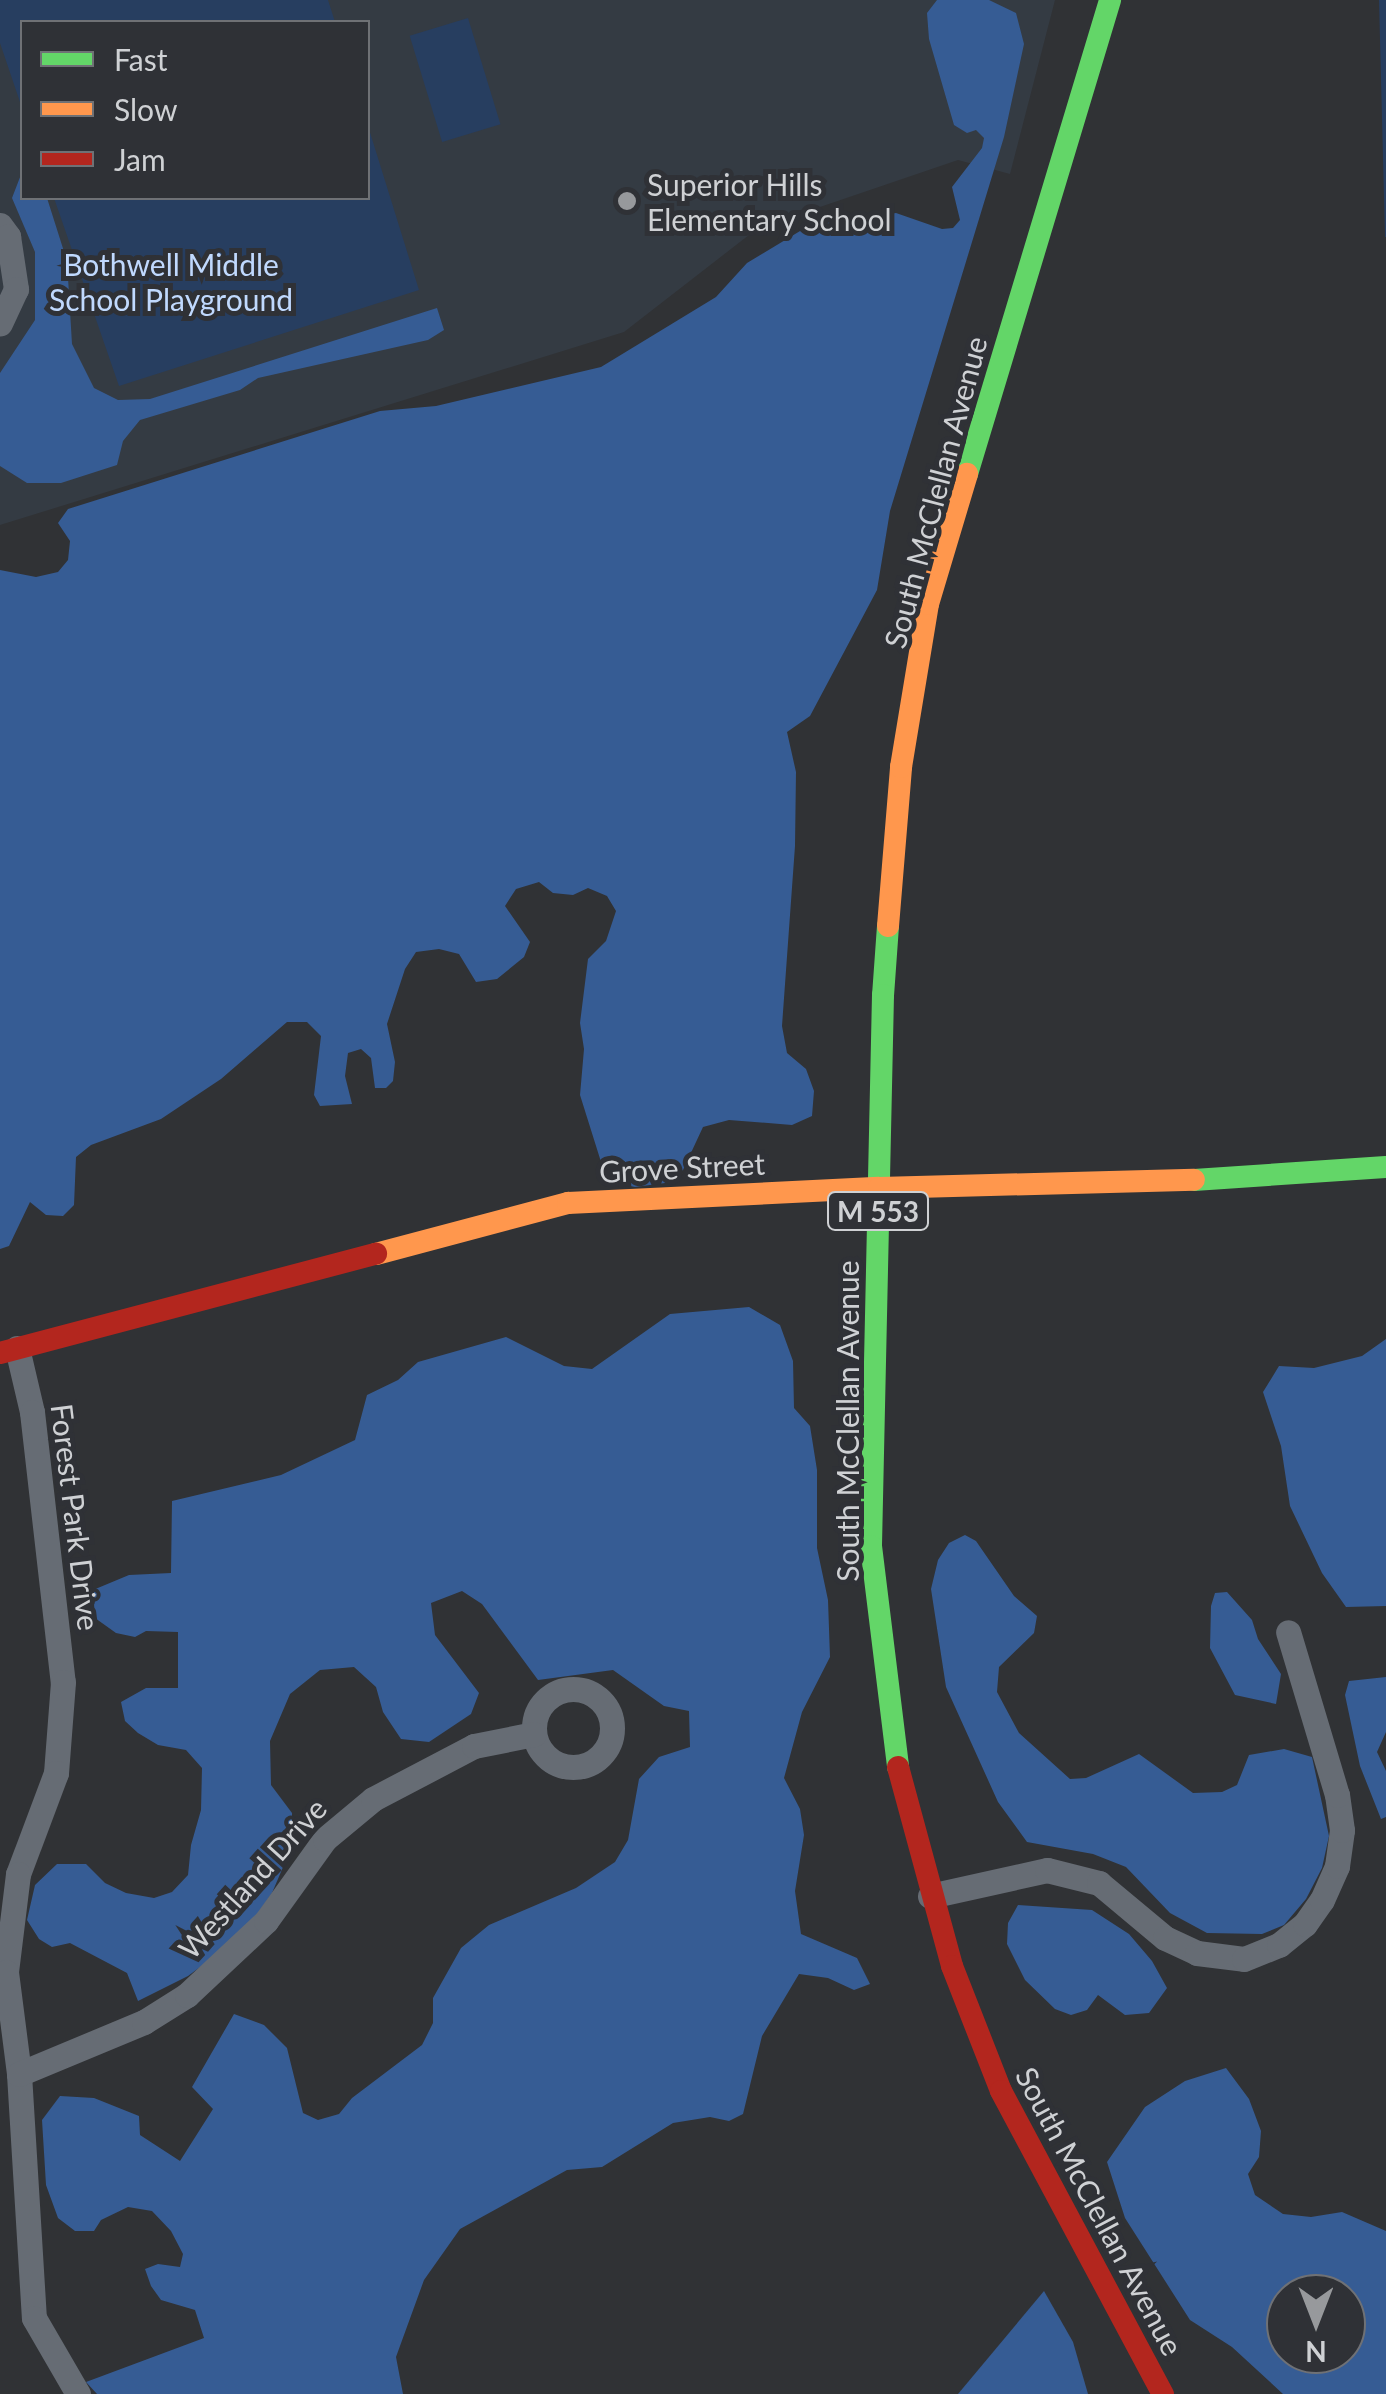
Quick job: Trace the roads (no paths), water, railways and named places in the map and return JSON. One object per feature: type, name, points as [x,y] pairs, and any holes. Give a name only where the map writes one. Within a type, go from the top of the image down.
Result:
[{"type":"main road","name":"South McClellan Avenue","points":[[1110,0],[928,604],[901,767],[889,890],[872,1546],[893,1743],[930,1896],[1002,2091],[1162,2394]]},
{"type":"main road","name":"Grove Street","points":[[9,1350],[568,1203],[879,1188],[1156,1183],[1386,1167]]},
{"type":"street","points":[[0,225],[8,236],[16,289],[0,323]]},
{"type":"street","name":"Forest Park Drive","points":[[9,1350],[32,1412],[63,1682],[56,1772],[18,1874],[6,1972],[19,2074],[34,2318],[78,2394]]},
{"type":"street","points":[[930,1896],[1047,1870],[1099,1884],[1166,1938],[1197,1954],[1244,1958],[1278,1945],[1305,1924],[1322,1900],[1336,1866],[1342,1830],[1336,1795],[1288,1632]]},
{"type":"street","name":"Westland Drive","points":[[19,2074],[144,2022],[187,1995],[266,1920],[324,1839],[373,1799],[474,1746],[534,1734]]},
{"type":"place","name":"Superior Hills Elementary School","points":[[627,201]]},
{"type":"park label","name":"Bothwell Middle School Playground","points":[[171,281]]}]
